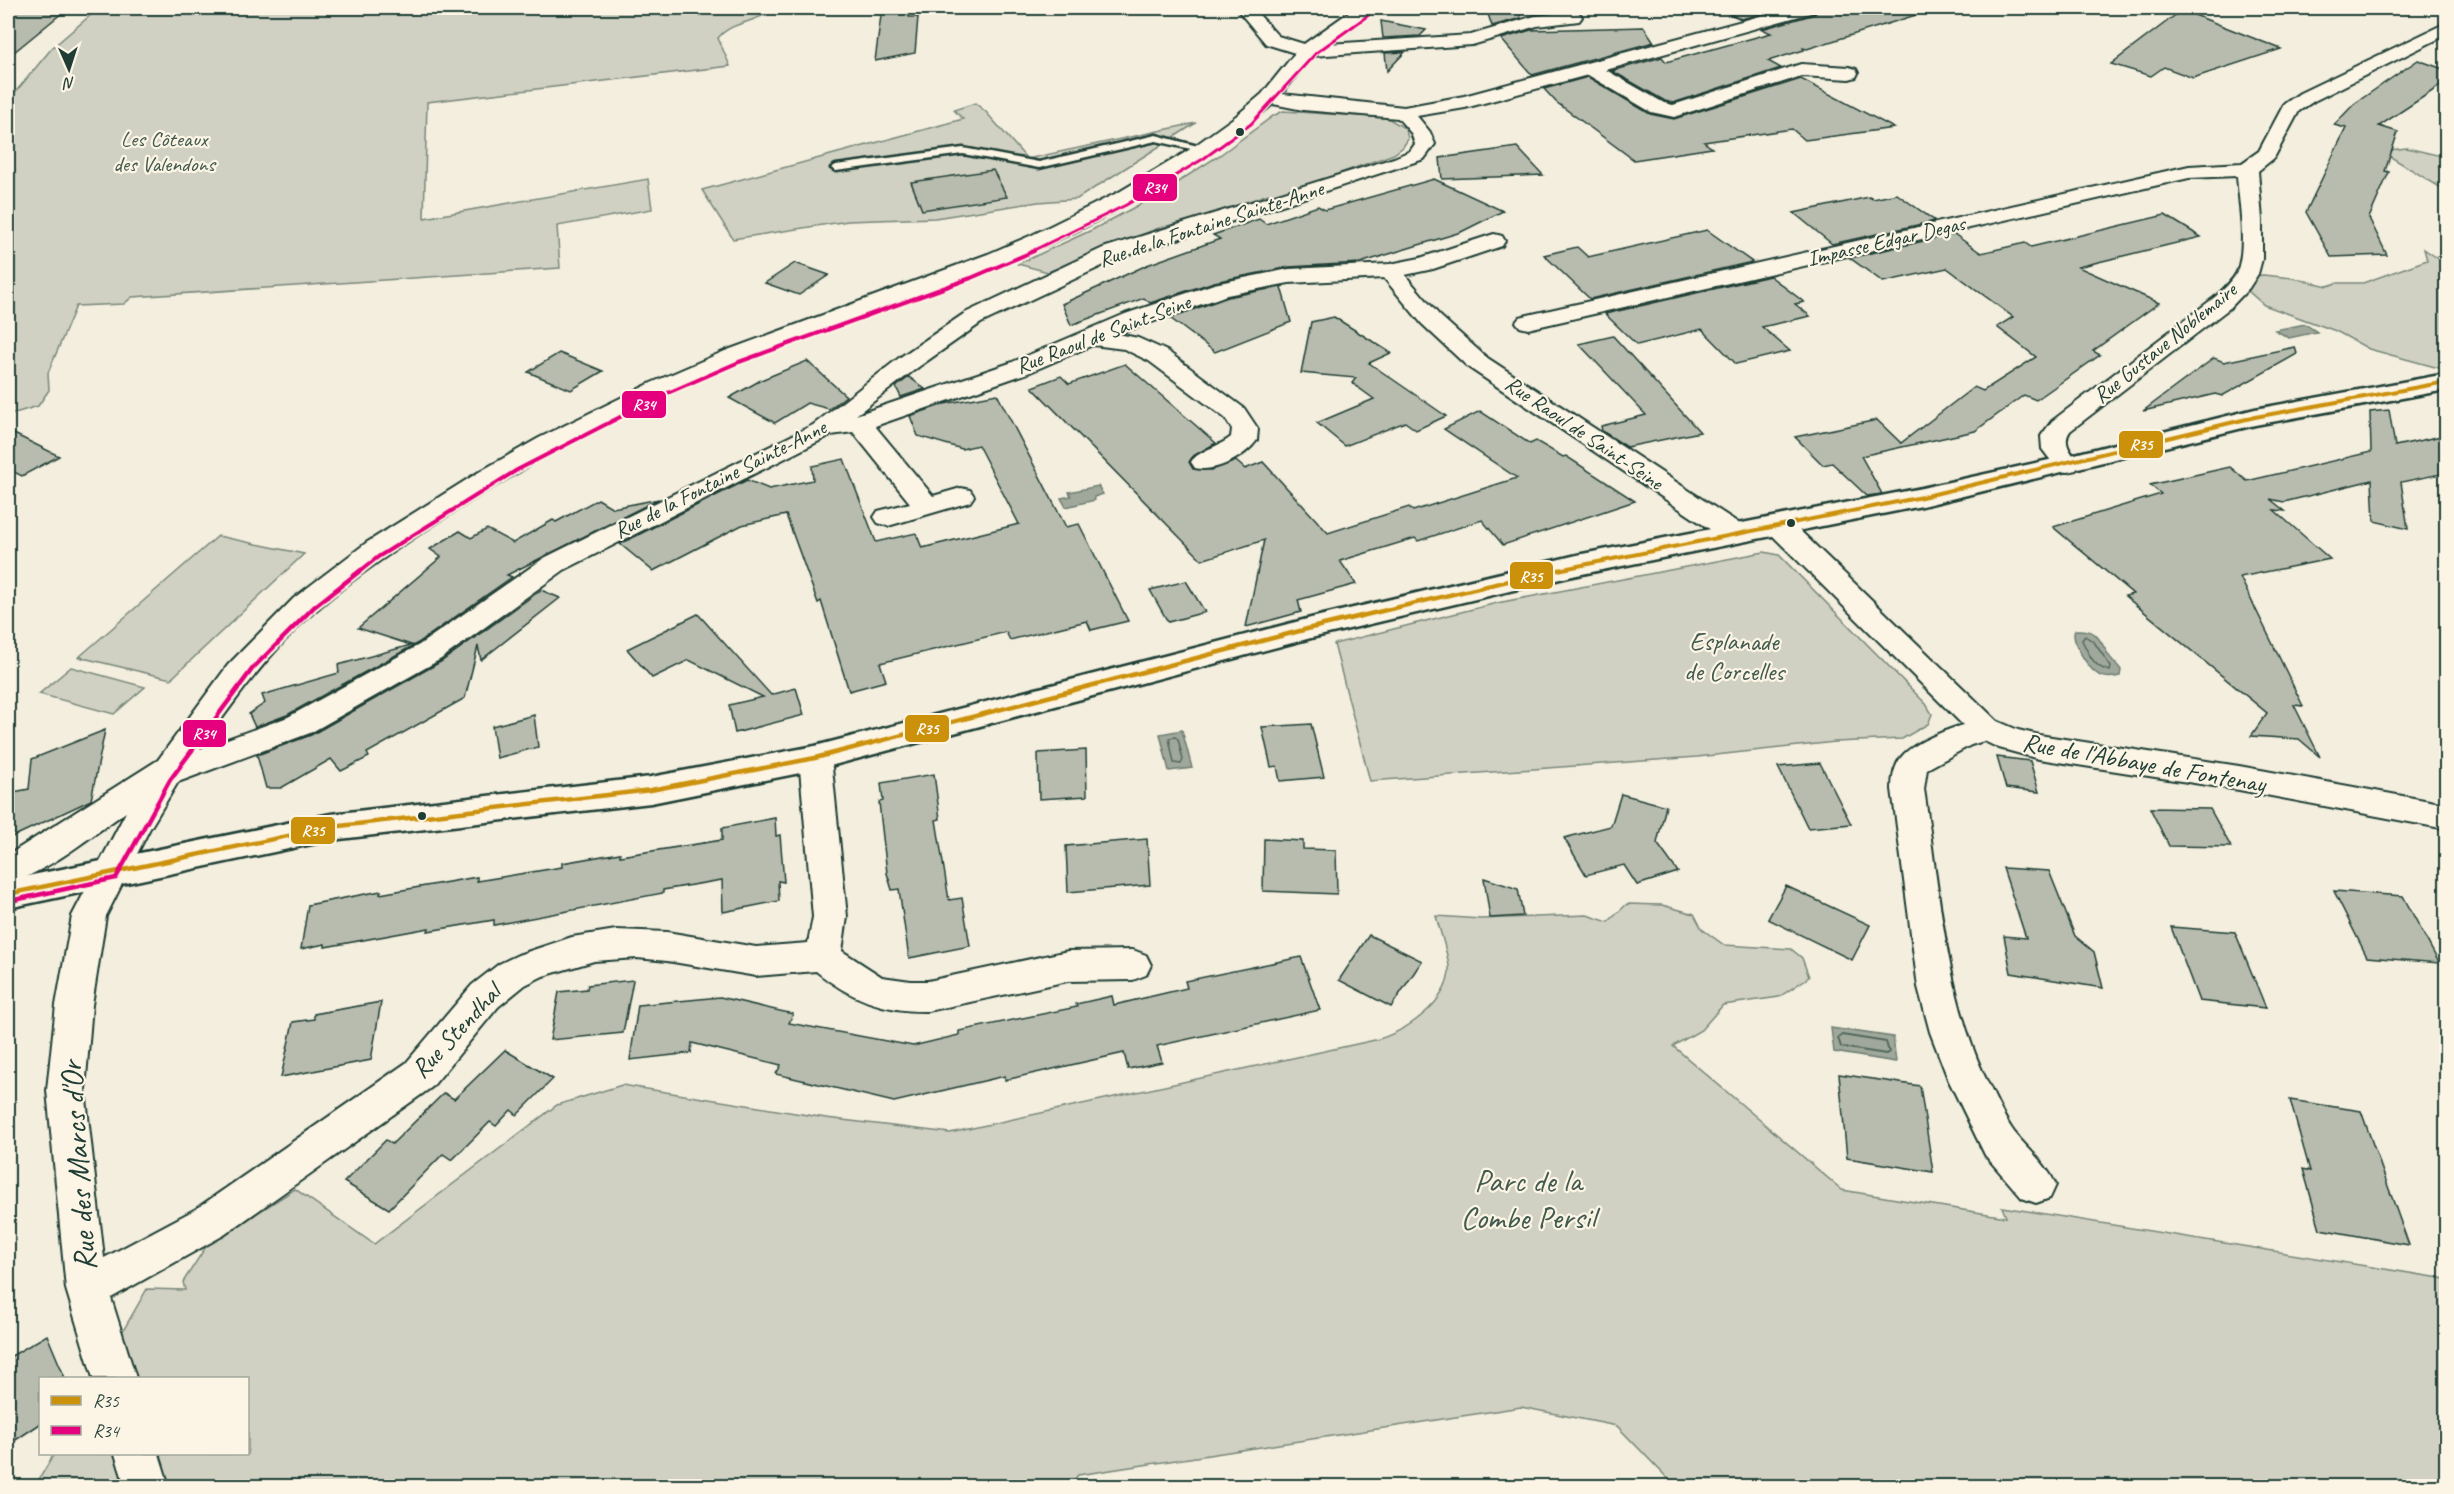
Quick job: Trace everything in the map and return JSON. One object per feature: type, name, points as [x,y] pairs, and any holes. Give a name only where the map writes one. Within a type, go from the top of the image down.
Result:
[{"type":"main road","points":[[8,894],[331,827],[651,790],[815,758],[1322,625],[1577,565],[1779,526],[2067,464],[2255,417],[2406,387],[2446,382]]},
{"type":"street","points":[[1244,8],[1272,40],[1306,51],[1472,40],[1535,21],[1573,17]]},
{"type":"street","points":[[8,871],[40,853],[168,769],[239,672],[304,605],[376,549],[488,478],[557,439],[660,388],[734,356],[916,291],[1040,240],[1126,196],[1204,149],[1269,98],[1306,51],[1366,8]]},
{"type":"street","points":[[1269,98],[1303,104],[1404,113],[1465,102],[1808,8]]},
{"type":"street","points":[[2247,170],[2267,154],[2290,108],[2307,97],[2446,28]]},
{"type":"street","points":[[1590,68],[1658,108],[1674,111],[1801,70],[1850,73]]},
{"type":"street","name":"Rue de la Fontaine Sainte-Anne","points":[[168,769],[299,725],[430,652],[554,564],[822,430],[908,363],[973,318],[1112,253],[1417,155],[1425,144],[1424,138],[1404,113]]},
{"type":"street","name":"Impasse Edgar Degas","points":[[1528,322],[2188,172],[2247,170]]},
{"type":"street","name":"Rue Gustave Noblemaire","points":[[2067,464],[2055,449],[2054,436],[2061,426],[2223,302],[2248,271],[2251,254],[2247,170]]},
{"type":"street","name":"Rue Raoul de Saint-Seine","points":[[822,430],[859,423],[1019,368],[1133,320],[1244,284],[1289,276],[1390,271],[1425,264],[1494,241]]},
{"type":"street","name":"Rue Raoul de Saint-Seine","points":[[1390,271],[1429,320],[1477,362],[1736,534]]},
{"type":"street","points":[[1094,338],[1130,343],[1149,351],[1235,413],[1245,429],[1244,440],[1233,450],[1204,462]]},
{"type":"street","points":[[859,423],[928,507]]},
{"type":"street","points":[[888,517],[961,496]]},
{"type":"street","name":"Rue de l'Abbaye de Fontenay","points":[[1779,526],[1986,729],[2010,740],[2038,747],[2239,778],[2446,817]]},
{"type":"street","points":[[1986,729],[1960,738],[1916,761],[1911,767],[1908,789],[1936,987],[1948,1032],[1967,1079],[1999,1143],[2036,1185]]},
{"type":"street","points":[[815,758],[830,916],[823,956],[853,981],[884,994],[906,997],[928,996],[1068,966],[1133,965]]},
{"type":"street","name":"Rue des Marcs d'Or","points":[[114,1377],[87,1288],[66,1090],[74,1005],[89,916],[135,825],[168,769]]},
{"type":"street","name":"Rue Stendhal","points":[[87,1288],[210,1222],[419,1075],[436,1060],[481,999],[515,972],[534,962],[571,952],[635,944],[662,946],[745,961],[777,962],[823,956]]},
{"type":"street","points":[[137,1455],[147,1486]]},
{"type":"lane","points":[[836,168],[970,151],[993,154],[1027,165],[1039,165],[1156,138],[1204,149]]},
{"type":"green space","name":"Les Côteaux des Valendons","points":[[99,8],[776,8],[761,17],[731,28],[718,38],[730,66],[427,102],[424,218],[648,179],[652,209],[557,226],[560,268],[132,297],[124,304],[76,306],[48,373],[49,390],[38,406],[8,415],[8,101],[52,48]]},
{"type":"green space","points":[[975,103],[986,112],[1027,159],[1196,123],[1077,199],[1038,202],[935,218],[848,221],[733,239],[702,190],[963,119],[954,110]]},
{"type":"green space","points":[[1283,111],[1388,118],[1406,129],[1408,139],[1403,147],[1394,154],[1281,194],[1270,196],[1268,194],[1209,215],[1156,229],[1048,272],[1018,264],[1092,230],[1159,194]]},
{"type":"green space","points":[[2407,148],[2446,157],[2446,191],[2381,151]]},
{"type":"green space","points":[[2424,249],[2446,264],[2446,370],[2369,349],[2336,331],[2264,305],[2240,284],[2243,277],[2263,275],[2293,278],[2328,286],[2336,283],[2363,283],[2427,260]]},
{"type":"green space","points":[[218,536],[304,554],[171,679],[79,657]]},
{"type":"green space","name":"Esplanade de Corcelles","points":[[1764,552],[1779,555],[1926,704],[1932,714],[1928,724],[1902,739],[1835,742],[1697,757],[1370,781],[1334,644],[1497,603]]},
{"type":"green space","points":[[71,667],[145,687],[114,714],[39,694]]},
{"type":"green space","name":"Parc de la Combe Persil","points":[[1627,904],[1662,905],[1694,914],[1702,929],[1724,945],[1791,949],[1802,958],[1809,977],[1779,997],[1723,1005],[1701,1030],[1673,1046],[1842,1190],[2006,1217],[2002,1207],[2446,1279],[2446,1486],[1675,1486],[1617,1426],[1521,1407],[1078,1475],[1069,1486],[35,1486],[53,1455],[249,1455],[249,1377],[97,1377],[147,1289],[185,1290],[183,1282],[207,1245],[295,1189],[374,1244],[557,1105],[622,1085],[826,1118],[950,1133],[1387,1036],[1424,1014],[1434,1003],[1448,979],[1448,960],[1436,916],[1481,919],[1587,915],[1608,922]]},
{"type":"water","points":[[2305,324],[2317,332],[2289,338],[2275,330]]},
{"type":"water","points":[[1098,486],[1103,494],[1094,497],[1095,500],[1066,507],[1061,498],[1071,496],[1069,492]]},
{"type":"water","points":[[2075,630],[2088,631],[2099,639],[2121,670],[2120,676],[2105,677],[2092,670],[2077,646]]},
{"type":"water","points":[[1182,730],[1192,768],[1169,771],[1160,734]]},
{"type":"water","points":[[1831,1028],[1893,1037],[1896,1062],[1834,1052]]},
{"type":"building","points":[[8,8],[68,8],[8,57]]},
{"type":"building","points":[[882,8],[910,8],[909,17],[918,17],[915,53],[875,61]]},
{"type":"building","points":[[1486,8],[1518,8],[1521,18],[1492,26]]},
{"type":"building","points":[[1716,8],[1783,8],[1741,19]]},
{"type":"building","points":[[1819,8],[1915,8],[1916,15],[1807,49],[1803,48],[1804,50],[1768,61],[1781,68],[1673,103],[1665,101],[1612,71],[1662,57],[1666,62],[1771,33],[1762,29],[1815,14]]},
{"type":"building","points":[[2182,10],[2281,49],[2193,78],[2164,67],[2151,76],[2111,64]]},
{"type":"building","points":[[1381,21],[1426,30],[1420,36],[1383,38]]},
{"type":"building","points":[[1644,27],[1654,42],[1532,75],[1501,39],[1531,30]]},
{"type":"building","points":[[1405,52],[1387,71],[1385,53]]},
{"type":"building","points":[[2418,60],[2446,70],[2446,82],[2379,126],[2398,132],[2385,171],[2389,172],[2369,218],[2387,255],[2331,257],[2306,212],[2346,128],[2334,125],[2354,104]]},
{"type":"building","points":[[1588,77],[1650,114],[1674,119],[1801,79],[1894,128],[1805,140],[1792,129],[1704,142],[1712,148],[1634,160],[1556,102],[1544,89]]},
{"type":"building","points":[[1517,147],[1543,175],[1442,179],[1440,158]]},
{"type":"building","points":[[993,170],[1007,197],[922,210],[911,182]]},
{"type":"building","points":[[1434,179],[1503,211],[1461,232],[1360,263],[1289,267],[1214,282],[1150,303],[1144,298],[1071,325],[1062,304],[1147,265],[1220,239],[1213,235],[1259,219],[1266,224],[1318,206],[1325,210]]},
{"type":"building","points":[[1897,194],[1935,221],[1832,244],[1794,213],[1869,197],[1873,199]]},
{"type":"building","points":[[2165,215],[2201,237],[2078,267],[2159,303],[2093,351],[2100,355],[2036,400],[2024,395],[1975,431],[1861,456],[1882,494],[1867,496],[1832,463],[1823,465],[1795,437],[1877,420],[1901,443],[1974,387],[1983,391],[2036,357],[1997,327],[2013,317],[1947,268],[1883,282],[1850,258],[1954,234],[1981,253],[2025,243],[2031,247]]},
{"type":"building","points":[[1707,230],[1752,262],[1590,299],[1544,255],[1577,247],[1588,257]]},
{"type":"building","points":[[795,263],[829,275],[799,295],[765,283]]},
{"type":"building","points":[[1770,276],[1804,302],[1795,304],[1810,316],[1762,327],[1790,351],[1736,364],[1702,329],[1637,345],[1605,314]]},
{"type":"building","points":[[1284,286],[1281,287],[1291,322],[1215,352],[1170,318],[1228,297]]},
{"type":"building","points":[[1334,317],[1391,353],[1369,363],[1446,416],[1416,430],[1405,422],[1345,446],[1317,423],[1374,399],[1352,383],[1356,378],[1301,373],[1311,322]]},
{"type":"building","points":[[1613,336],[1700,432],[1627,447],[1602,431],[1601,426],[1646,415],[1579,344]]},
{"type":"building","points":[[2295,347],[2297,354],[2222,396],[2215,394],[2143,411],[2214,358],[2224,362]]},
{"type":"building","points":[[559,353],[603,371],[571,390],[528,372]]},
{"type":"building","points":[[807,361],[846,396],[829,409],[807,403],[775,423],[729,398],[761,380]]},
{"type":"building","points":[[1125,364],[1216,443],[1193,456],[1189,462],[1193,469],[1212,470],[1236,461],[1245,469],[1263,462],[1328,533],[1409,507],[1413,511],[1517,478],[1444,429],[1480,411],[1530,444],[1536,441],[1563,457],[1566,456],[1635,501],[1503,545],[1482,520],[1418,541],[1415,538],[1340,561],[1356,584],[1298,600],[1301,612],[1246,627],[1264,540],[1202,560],[1032,387],[1061,376],[1069,384]]},
{"type":"building","points":[[909,377],[925,389],[901,397],[896,387]]},
{"type":"building","points":[[997,394],[1066,527],[1079,524],[1128,621],[1091,630],[1087,621],[1010,640],[1006,632],[880,663],[886,681],[849,691],[821,601],[818,603],[786,515],[742,525],[653,571],[620,544],[747,480],[769,489],[813,480],[812,466],[844,459],[876,542],[916,533],[922,548],[1019,524],[978,445],[962,449],[918,436],[910,416],[944,404]]},
{"type":"building","points":[[2389,410],[2395,446],[2446,435],[2446,473],[2401,482],[2408,529],[2374,521],[2372,480],[2284,502],[2270,499],[2285,511],[2274,510],[2330,559],[2240,577],[2303,706],[2294,705],[2320,757],[2299,739],[2251,736],[2267,713],[2125,596],[2133,594],[2053,527],[2161,494],[2150,485],[2230,467],[2247,481],[2371,452],[2370,412]]},
{"type":"building","points":[[8,431],[59,456],[22,476],[8,469]]},
{"type":"building","points":[[598,499],[613,508],[659,499],[507,575],[512,577],[418,643],[287,715],[255,727],[249,714],[265,703],[262,695],[339,673],[338,665],[411,645],[358,628],[441,557],[430,549],[460,531],[471,538],[487,529],[513,543],[553,520],[556,522]]},
{"type":"building","points":[[1186,581],[1205,612],[1168,622],[1150,590]]},
{"type":"building","points":[[541,590],[560,598],[481,660],[478,646],[465,698],[367,753],[369,757],[341,771],[331,759],[281,788],[266,788],[257,755],[311,735],[442,661]]},
{"type":"building","points":[[698,614],[771,695],[796,688],[804,715],[735,733],[729,705],[763,697],[689,660],[652,678],[627,649]]},
{"type":"building","points":[[534,715],[538,747],[497,758],[492,726]]},
{"type":"building","points":[[1311,724],[1324,777],[1280,781],[1277,766],[1271,767],[1262,727]]},
{"type":"building","points":[[105,730],[91,800],[8,839],[8,793],[29,789],[32,759]]},
{"type":"building","points":[[1086,750],[1087,796],[1039,799],[1038,753]]},
{"type":"building","points":[[1997,757],[2030,761],[2039,792],[2006,788]]},
{"type":"building","points":[[1820,763],[1851,824],[1808,828],[1778,767]]},
{"type":"building","points":[[934,774],[940,819],[936,820],[949,900],[962,898],[970,946],[909,958],[899,889],[892,890],[887,873],[879,802],[883,801],[881,783]]},
{"type":"building","points":[[1621,794],[1666,806],[1657,843],[1678,872],[1637,885],[1624,865],[1586,875],[1564,838],[1611,826]]},
{"type":"building","points":[[2150,808],[2210,809],[2231,847],[2169,846]]},
{"type":"building","points":[[775,818],[776,836],[780,835],[784,882],[778,881],[779,901],[723,912],[722,880],[494,925],[494,920],[428,931],[429,928],[325,947],[325,944],[301,949],[308,905],[381,891],[380,894],[477,877],[477,881],[562,867],[562,863],[620,853],[620,856],[722,840],[722,828]]},
{"type":"building","points":[[1147,839],[1150,885],[1068,892],[1066,846]]},
{"type":"building","points":[[1264,839],[1303,841],[1303,849],[1336,850],[1337,894],[1263,891]]},
{"type":"building","points":[[2003,868],[2049,871],[2075,936],[2094,952],[2103,988],[2011,973],[2004,936],[2026,938]]},
{"type":"building","points":[[1484,878],[1518,889],[1523,916],[1490,918]]},
{"type":"building","points":[[1786,886],[1870,925],[1852,960],[1768,919]]},
{"type":"building","points":[[2334,891],[2403,896],[2439,963],[2367,957]]},
{"type":"building","points":[[2171,927],[2235,932],[2266,1008],[2199,1001]]},
{"type":"building","points":[[1369,935],[1422,961],[1391,1007],[1339,980]]},
{"type":"building","points":[[1301,957],[1320,1010],[1157,1046],[1162,1062],[1128,1069],[1124,1053],[1005,1080],[1005,1076],[894,1102],[776,1074],[781,1065],[692,1043],[691,1053],[630,1060],[638,1005],[720,997],[793,1014],[789,1023],[913,1046],[959,1035],[959,1031],[1077,1007],[1076,1004],[1112,996],[1114,1005],[1187,988],[1185,981]]},
{"type":"building","points":[[633,980],[623,1033],[550,1040],[559,992],[587,989],[588,985]]},
{"type":"building","points":[[381,1002],[371,1060],[281,1077],[293,1022],[314,1019],[314,1014]]},
{"type":"building","points":[[505,1050],[553,1079],[517,1115],[511,1110],[496,1126],[490,1122],[452,1160],[443,1154],[389,1209],[344,1182],[386,1140],[392,1144],[444,1093],[454,1099]]},
{"type":"building","points":[[1839,1074],[1920,1086],[1933,1172],[1847,1158]]},
{"type":"building","points":[[2290,1100],[2361,1111],[2409,1245],[2320,1229],[2303,1169],[2310,1171]]},
{"type":"building","points":[[47,1335],[65,1377],[39,1377],[39,1425],[8,1445],[8,1358]]},
{"type":"transit line","name":"R34","points":[[10,901],[116,878],[170,780],[253,668],[314,607],[378,557],[517,470],[663,395],[739,362],[971,278],[1047,245],[1126,205],[1203,159],[1251,124],[1316,53],[1370,14]]},
{"type":"transit line","name":"R35","points":[[8,894],[331,827],[651,790],[815,758],[1311,628],[1577,565],[1922,497],[2255,417],[2446,382]]}]
